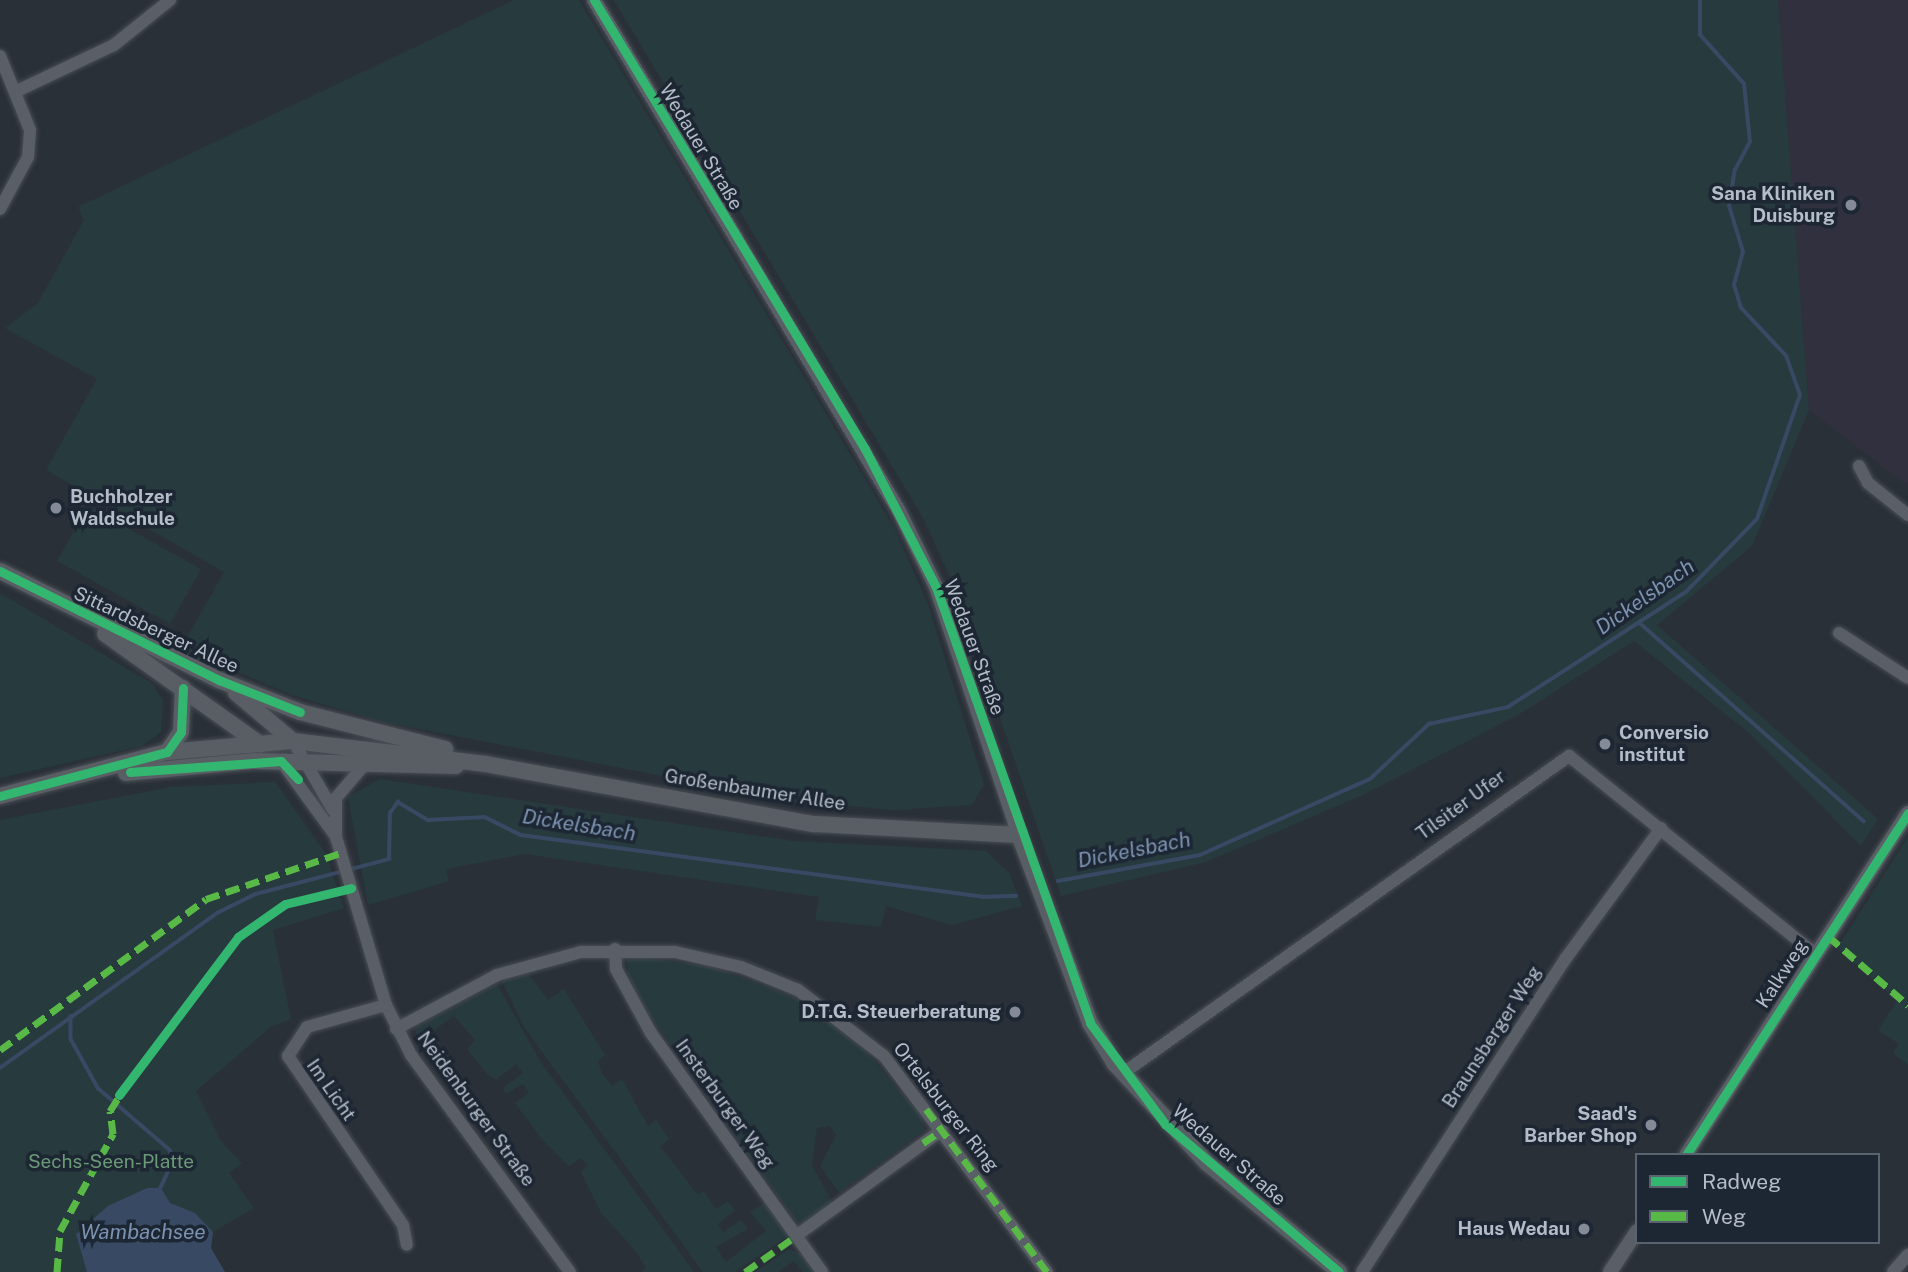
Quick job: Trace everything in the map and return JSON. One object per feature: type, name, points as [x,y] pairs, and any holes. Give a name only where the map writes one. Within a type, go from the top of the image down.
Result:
[{"type":"main road","name":"Sittardsberger Allee","points":[[0,571],[65,607],[219,680],[300,712],[486,764]]},
{"type":"main road","name":"Sittardsberger Allee","points":[[65,607],[183,688],[281,761]]},
{"type":"main road","name":"Sittardsberger Allee","points":[[219,680],[293,741]]},
{"type":"main road","points":[[167,752],[181,732],[183,688]]},
{"type":"main road","name":"Großenbaumer Allee","points":[[0,796],[85,778],[167,752],[256,741],[293,741],[486,764],[814,824],[1019,835]]},
{"type":"main road","name":"Großenbaumer Allee","points":[[85,778],[281,761],[486,764]]},
{"type":"main road","name":"Wedauer Straße","points":[[1019,835],[1090,1023],[1122,1074],[1207,1163],[1339,1272]]},
{"type":"street","points":[[17,91],[114,45],[170,0]]},
{"type":"street","name":"Wedauer Straße","points":[[594,0],[899,511],[945,612],[1019,835]]},
{"type":"street","points":[[0,56],[17,91],[30,130],[28,157],[0,209]]},
{"type":"street","points":[[1859,467],[1868,484],[1908,515]]},
{"type":"street","points":[[1839,633],[1908,678]]},
{"type":"street","name":"Neidenburger Straße","points":[[293,741],[308,761],[333,810],[340,853],[396,1030],[570,1272]]},
{"type":"street","name":"Tilsiter Ufer","points":[[1122,1074],[1556,760],[1575,758],[1815,954]]},
{"type":"street","name":"Neidenburger Straße","points":[[281,761],[336,837]]},
{"type":"street","points":[[333,810],[349,777],[365,764]]},
{"type":"street","name":"Kalkweg","points":[[1687,1153],[1908,813]]},
{"type":"street","name":"Braunsberger Weg","points":[[1362,1272],[1568,954],[1661,828]]},
{"type":"street","name":"Ortelsburger Ring","points":[[396,1030],[497,975],[550,958],[615,949],[708,958],[799,990],[884,1056],[1047,1272]]},
{"type":"street","name":"Insterburger Weg","points":[[615,949],[616,969],[645,1024],[822,1272]]},
{"type":"street","name":"Im Licht","points":[[386,1005],[302,1030],[288,1062],[403,1225],[407,1245]]},
{"type":"street","points":[[796,1236],[942,1130]]},
{"type":"street","points":[[1610,1272],[1635,1234]]},
{"type":"street","points":[[1893,1272],[1908,1255]]},
{"type":"shaded area","name":"Sana Kliniken Duisburg","points":[[1778,0],[1908,0],[1908,486],[1809,410]]},
{"type":"green space","points":[[514,0],[579,0],[895,529],[928,604],[984,784],[972,805],[894,810],[793,801],[383,722],[292,695],[181,648],[224,572],[46,470],[97,379],[5,328],[38,303],[84,220],[78,207]]},
{"type":"green space","points":[[614,0],[1778,0],[1809,410],[1752,546],[1657,625],[1878,819],[1861,846],[1748,732],[1634,641],[1518,715],[1363,795],[1206,862],[1061,896],[956,589],[922,516]]},
{"type":"green space","points":[[88,506],[201,569],[170,624],[57,561]]},
{"type":"green space","points":[[0,593],[153,684],[163,701],[161,732],[142,746],[0,778]]},
{"type":"green space","points":[[380,779],[793,841],[986,851],[1009,873],[1022,906],[952,925],[886,906],[881,927],[815,920],[819,897],[525,854],[446,869],[449,881],[368,905],[348,797]]},
{"type":"green space","name":"Sechs-Seen-Platte","points":[[275,782],[326,854],[344,908],[273,930],[291,1019],[271,1027],[196,1091],[221,1141],[242,1163],[229,1173],[254,1208],[213,1232],[211,1248],[225,1272],[0,1272],[0,820],[171,787]]},
{"type":"green space","points":[[1908,837],[1908,1065],[1893,1053],[1899,1044],[1878,1030],[1897,1001],[1837,948]]},
{"type":"green space","points":[[633,957],[710,966],[795,998],[863,1048],[921,1116],[925,1130],[839,1193],[820,1166],[836,1135],[830,1126],[817,1128],[812,1166],[833,1203],[805,1223],[795,1220],[638,998],[628,974],[627,960]]},
{"type":"green space","points":[[527,972],[548,1000],[564,989],[605,1055],[598,1061],[602,1073],[612,1086],[622,1079],[648,1126],[656,1120],[669,1139],[660,1146],[698,1195],[704,1191],[716,1209],[728,1201],[735,1211],[718,1224],[723,1232],[741,1220],[748,1229],[716,1247],[726,1262],[766,1231],[750,1212],[765,1202],[788,1236],[735,1272],[703,1272],[524,1027],[502,981]]},
{"type":"green space","points":[[497,984],[540,1061],[694,1272],[641,1272],[646,1268],[635,1250],[601,1213],[581,1172],[588,1166],[581,1158],[569,1166],[541,1138],[515,1103],[529,1093],[523,1084],[506,1094],[503,1088],[523,1073],[516,1064],[496,1080],[487,1074],[467,1049],[475,1040],[454,1016],[427,1035],[432,1044],[423,1053],[414,1028]]},
{"type":"green space","points":[[789,1249],[802,1254],[814,1272],[803,1272],[794,1261],[778,1272],[755,1272]]},
{"type":"water","name":"Wambachsee","points":[[147,1188],[161,1188],[170,1203],[195,1213],[213,1232],[211,1248],[225,1272],[87,1272],[76,1234],[108,1206]]},
{"type":"waterway","name":"Dickelsbach","points":[[1058,881],[1200,855],[1370,779],[1429,724],[1508,707],[1687,591],[1757,519],[1800,395],[1786,356],[1741,308],[1734,285],[1743,252],[1729,206],[1735,170],[1750,142],[1744,84],[1700,35],[1700,0]]},
{"type":"waterway","points":[[1640,623],[1864,821]]},
{"type":"waterway","name":"Dickelsbach","points":[[0,1068],[217,913],[256,894],[389,859],[390,813],[398,802],[428,820],[485,817],[521,835],[983,897],[1016,896]]},
{"type":"waterway","points":[[71,1016],[71,1039],[98,1088],[170,1150],[173,1162],[161,1188]]},
{"type":"marked path","points":[[0,1050],[206,899],[340,853]]},
{"type":"marked path","points":[[1828,936],[1908,1005]]},
{"type":"marked path","points":[[57,1272],[60,1231],[113,1134],[110,1111],[123,1090]]},
{"type":"marked path","points":[[926,1109],[1047,1272]]},
{"type":"marked path","points":[[923,1143],[942,1130]]},
{"type":"marked path","points":[[745,1272],[796,1236]]},
{"type":"cycle path","points":[[594,0],[865,449],[936,587],[1090,1023],[1165,1124],[1339,1272]]},
{"type":"cycle path","points":[[0,571],[219,680],[300,712]]},
{"type":"cycle path","points":[[0,796],[167,752],[181,732],[183,688]]},
{"type":"cycle path","points":[[130,772],[281,761],[298,779]]},
{"type":"cycle path","points":[[1687,1153],[1908,813]]},
{"type":"cycle path","points":[[119,1095],[238,937],[285,904],[351,888]]},
{"type":"place","name":"Sana Kliniken Duisburg","points":[[1851,205]]},
{"type":"place","name":"Buchholzer Waldschule","points":[[56,508]]},
{"type":"place","name":"Conversio institut","points":[[1605,744]]},
{"type":"place","name":"D.T.G. Steuerberatung","points":[[1015,1012]]},
{"type":"place","name":"Saad's Barber Shop","points":[[1651,1125]]},
{"type":"place","name":"Haus Wedau","points":[[1584,1229]]}]
